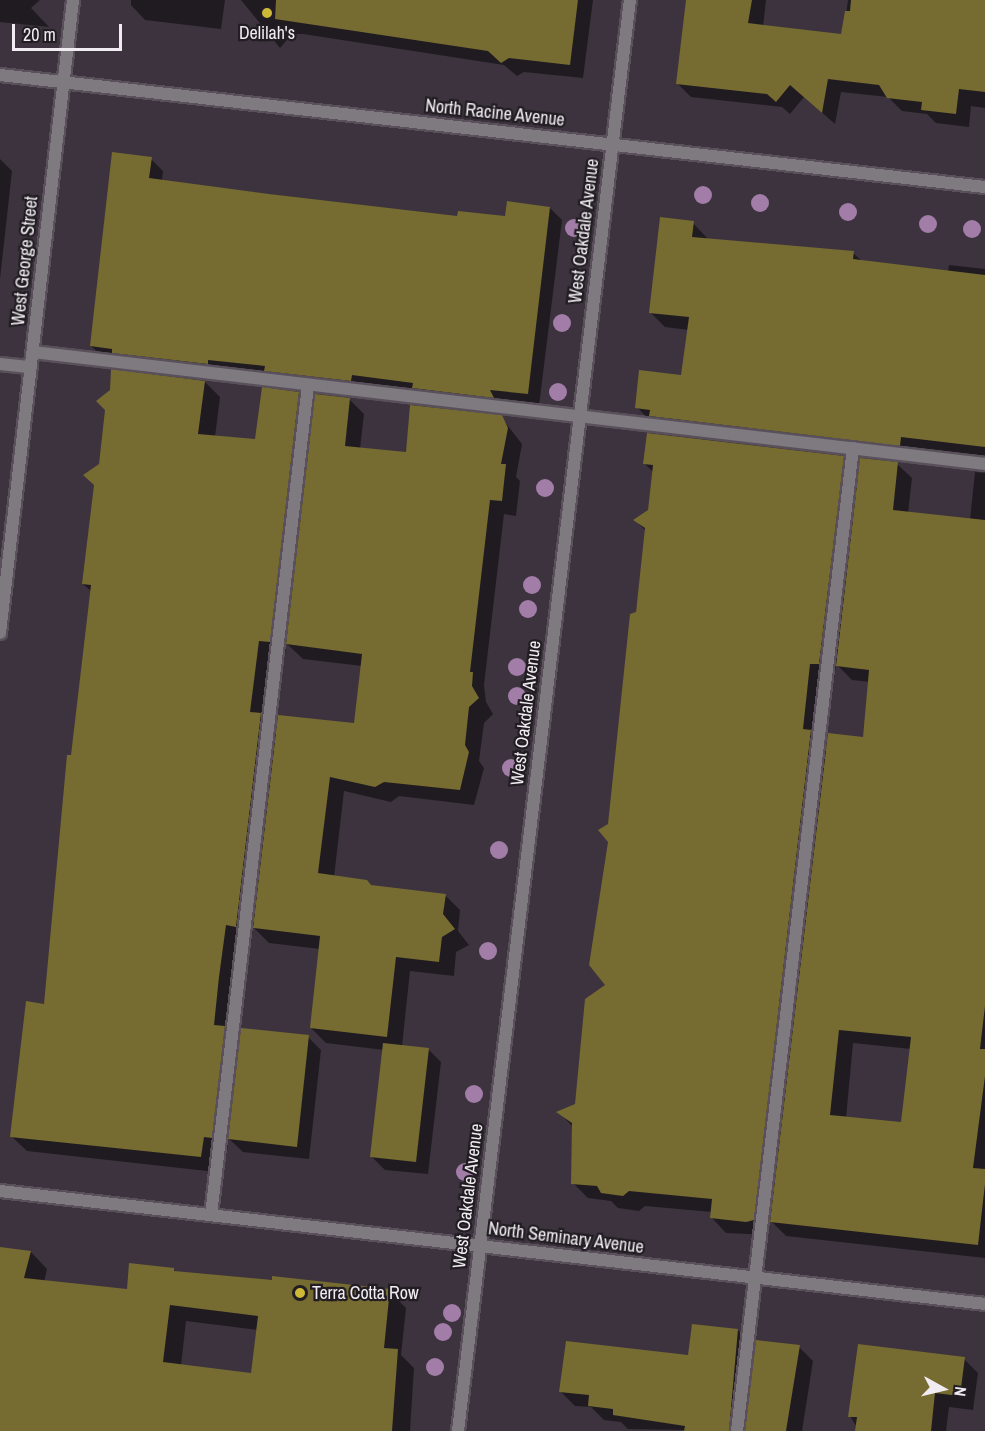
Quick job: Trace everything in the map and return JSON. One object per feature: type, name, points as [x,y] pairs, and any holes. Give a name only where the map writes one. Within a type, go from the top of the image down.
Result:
[{"type":"street","name":"West George Street","points":[[0,633],[74,0]]},
{"type":"street","name":"West Oakdale Avenue","points":[[458,1431],[630,0]]},
{"type":"street","name":"North Racine Avenue","points":[[0,75],[985,187]]},
{"type":"street","points":[[33,352],[985,464]]},
{"type":"street","points":[[0,364],[31,367]]},
{"type":"street","points":[[211,1215],[308,385]]},
{"type":"street","points":[[737,1431],[854,448]]},
{"type":"street","name":"North Seminary Avenue","points":[[0,1191],[985,1304]]},
{"type":"building","points":[[276,0],[578,0],[570,65],[509,58],[501,63],[488,51],[275,19]]},
{"type":"building","points":[[686,0],[752,0],[748,23],[841,34],[845,11],[850,11],[851,0],[985,0],[985,92],[959,89],[956,114],[921,110],[922,102],[887,98],[879,85],[828,79],[822,113],[790,85],[776,102],[767,94],[676,84]]},
{"type":"building","points":[[112,152],[152,157],[149,178],[269,194],[457,216],[458,211],[505,216],[507,201],[550,207],[528,394],[490,390],[494,398],[412,388],[413,383],[352,375],[351,381],[264,371],[265,366],[208,360],[208,364],[112,353],[112,349],[90,346]]},
{"type":"building","points":[[660,217],[694,221],[692,237],[854,251],[853,259],[985,275],[985,447],[901,437],[900,446],[649,416],[650,410],[635,408],[639,370],[681,375],[689,317],[649,313]]},
{"type":"building","points":[[111,369],[205,381],[198,434],[255,439],[262,387],[299,392],[270,642],[259,641],[250,712],[261,713],[236,927],[226,925],[219,977],[214,1025],[225,1026],[212,1138],[204,1137],[201,1157],[10,1137],[26,1001],[44,1004],[67,755],[71,755],[91,585],[82,584],[94,485],[83,475],[99,464],[105,410],[96,401],[110,390]]},
{"type":"building","points":[[315,394],[350,398],[345,446],[406,452],[410,405],[502,415],[508,428],[501,464],[506,464],[502,501],[490,500],[470,672],[473,672],[472,686],[479,698],[469,707],[465,745],[469,752],[460,790],[384,782],[375,787],[330,777],[318,873],[367,880],[371,885],[446,894],[443,914],[455,929],[442,937],[439,962],[396,957],[387,1037],[310,1028],[320,936],[253,928],[278,715],[354,723],[362,654],[286,644]]},
{"type":"building","points":[[647,433],[844,456],[819,664],[810,664],[803,729],[811,730],[754,1220],[746,1222],[710,1218],[712,1199],[629,1191],[623,1196],[601,1193],[597,1186],[571,1184],[572,1123],[556,1112],[575,1104],[585,999],[605,985],[589,965],[608,842],[598,830],[608,824],[630,614],[636,612],[645,528],[633,520],[648,510],[653,465],[643,464]]},
{"type":"building","points":[[860,458],[898,462],[893,510],[985,520],[985,1006],[980,1049],[985,1049],[985,1076],[973,1168],[985,1169],[985,1184],[978,1245],[770,1222],[828,733],[863,737],[869,670],[836,666]],"holes":[[[839,1030],[911,1037],[901,1122],[830,1115]]]},
{"type":"building","points":[[241,1028],[309,1035],[297,1147],[228,1139]]},
{"type":"building","points":[[383,1043],[429,1048],[416,1162],[370,1157]]},
{"type":"building","points":[[0,1247],[31,1251],[24,1278],[127,1289],[129,1263],[174,1268],[174,1271],[272,1280],[272,1276],[390,1289],[384,1348],[398,1349],[392,1431],[0,1431]],"holes":[[[170,1305],[258,1316],[251,1373],[163,1362]]]},
{"type":"building","points":[[692,1324],[738,1329],[729,1431],[684,1431],[685,1426],[613,1415],[613,1409],[588,1406],[589,1395],[559,1392],[566,1341],[688,1355]]},
{"type":"building","points":[[756,1340],[800,1345],[786,1431],[745,1431]]},
{"type":"building","points":[[858,1344],[965,1357],[960,1396],[935,1393],[931,1431],[855,1431],[857,1417],[848,1417]]},
{"type":"place","name":"Delilah's","points":[[267,13]]},
{"type":"place","name":"Terra Cotta Row","points":[[300,1293]]}]
